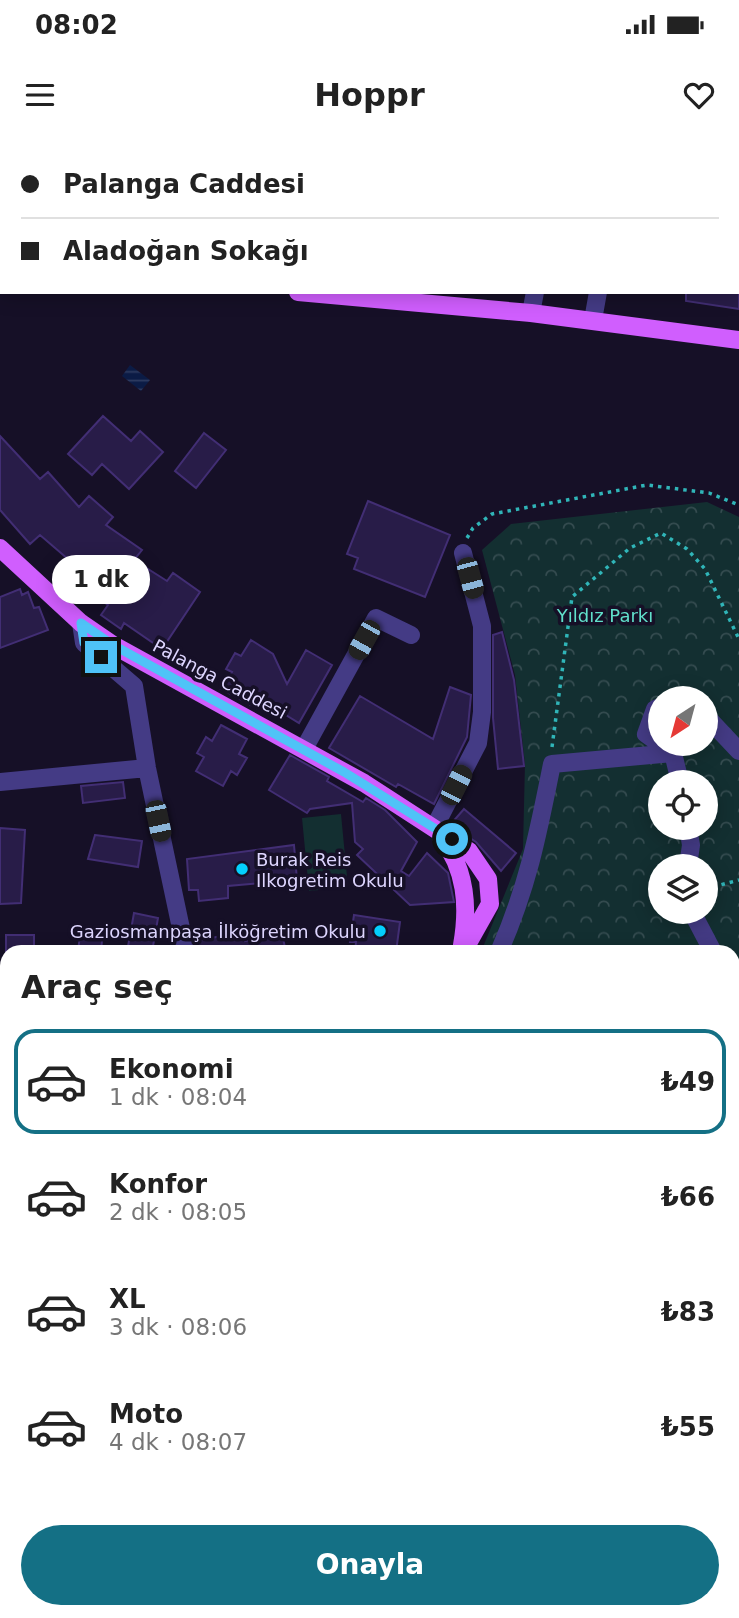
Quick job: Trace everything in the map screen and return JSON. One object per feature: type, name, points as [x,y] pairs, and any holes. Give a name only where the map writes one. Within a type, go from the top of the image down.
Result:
[{"type":"main road","points":[[320,294],[531,313],[739,340]]},
{"type":"main road","name":"Palanga Caddesi","points":[[0,548],[81,623],[113,645],[304,749],[469,851],[488,879],[490,904],[466,945]]},
{"type":"main road","name":"Palanga Caddesi","points":[[434,828],[453,853],[462,877],[467,917],[463,945]]},
{"type":"street","points":[[531,313],[535,294]]},
{"type":"street","points":[[593,320],[597,294]]},
{"type":"street","points":[[434,828],[478,743],[482,712],[482,626],[463,554]]},
{"type":"street","points":[[304,749],[376,618],[411,635]]},
{"type":"street","points":[[81,623],[84,643],[134,686],[147,768],[185,945]]},
{"type":"street","points":[[718,729],[739,751]]},
{"type":"street","points":[[502,945],[521,901],[532,864],[552,764],[648,749]]},
{"type":"street","points":[[0,782],[147,768]]},
{"type":"street","points":[[698,924],[709,945]]},
{"type":"path","points":[[463,554],[464,541],[473,528],[492,514],[647,485],[709,493],[739,505]]},
{"type":"path","points":[[552,764],[554,720],[572,597],[630,548],[661,534],[687,549],[705,569],[739,639]]},
{"type":"path","points":[[718,886],[739,880]]},
{"type":"green space","name":"Yıldız Parkı","points":[[707,502],[739,517],[739,945],[484,945],[523,849],[525,764],[515,675],[482,550],[511,524]]},
{"type":"green space","points":[[341,814],[348,887],[309,891],[302,818]]},
{"type":"water","points":[[130,365],[150,380],[141,391],[122,376]]},
{"type":"building","points":[[686,294],[739,294],[739,309],[686,301]]},
{"type":"building","points":[[103,416],[131,441],[140,431],[163,452],[129,489],[102,464],[92,475],[68,454]]},
{"type":"building","points":[[204,433],[226,450],[196,488],[175,471]]},
{"type":"building","points":[[0,436],[40,479],[48,472],[79,507],[89,496],[113,517],[106,525],[142,550],[134,560],[167,581],[173,573],[200,592],[162,649],[124,623],[121,629],[101,615],[108,605],[76,582],[83,572],[40,535],[30,544],[0,510]]},
{"type":"building","points":[[368,501],[450,535],[425,597],[354,569],[358,558],[347,554]]},
{"type":"building","points":[[20,589],[22,595],[28,592],[34,608],[39,607],[48,630],[0,648],[0,597]]},
{"type":"building","points":[[502,632],[514,680],[524,766],[498,769],[493,718],[493,635]]},
{"type":"building","points":[[251,640],[273,654],[287,684],[306,650],[332,665],[299,723],[263,701],[258,709],[221,689],[232,672],[226,669],[235,653],[241,656]]},
{"type":"building","points":[[450,687],[471,695],[467,737],[434,804],[398,784],[396,787],[329,748],[360,696],[433,739]]},
{"type":"building","points":[[221,725],[247,739],[239,754],[247,758],[237,775],[231,771],[223,786],[196,771],[204,757],[197,753],[206,737],[212,741]]},
{"type":"building","points":[[290,755],[329,777],[327,781],[363,802],[366,798],[385,810],[417,842],[401,871],[409,876],[427,853],[448,873],[454,902],[410,905],[357,855],[363,849],[355,842],[352,803],[310,809],[307,813],[269,790]]},
{"type":"building","points":[[123,782],[125,798],[83,803],[81,786]]},
{"type":"building","points":[[464,809],[516,853],[501,871],[476,842],[450,825]]},
{"type":"building","points":[[0,828],[25,830],[21,903],[0,904]]},
{"type":"building","points":[[95,835],[142,841],[138,867],[88,859]]},
{"type":"building","name":"Burak Reis Ilkogretim Okulu","points":[[294,845],[297,880],[228,886],[228,898],[199,901],[198,890],[189,890],[187,859]]},
{"type":"building","points":[[134,913],[158,918],[153,945],[128,945]]},
{"type":"building","points":[[354,915],[400,922],[397,945],[356,945],[356,942],[350,942]]},
{"type":"building","points":[[81,926],[103,929],[102,945],[79,945]]},
{"type":"building","points":[[243,932],[245,941],[282,934],[284,945],[196,945],[195,941]]},
{"type":"building","points":[[6,935],[34,935],[34,945],[6,945]]},
{"type":"place","name":"Burak Reis Ilkogretim Okulu","points":[[242,869]]},
{"type":"place","name":"Gaziosmanpaşa İlköğretim Okulu","points":[[380,931]]},
{"type":"route","points":[[101,657],[84,643],[81,623],[113,645],[364,783],[452,839]]}]
